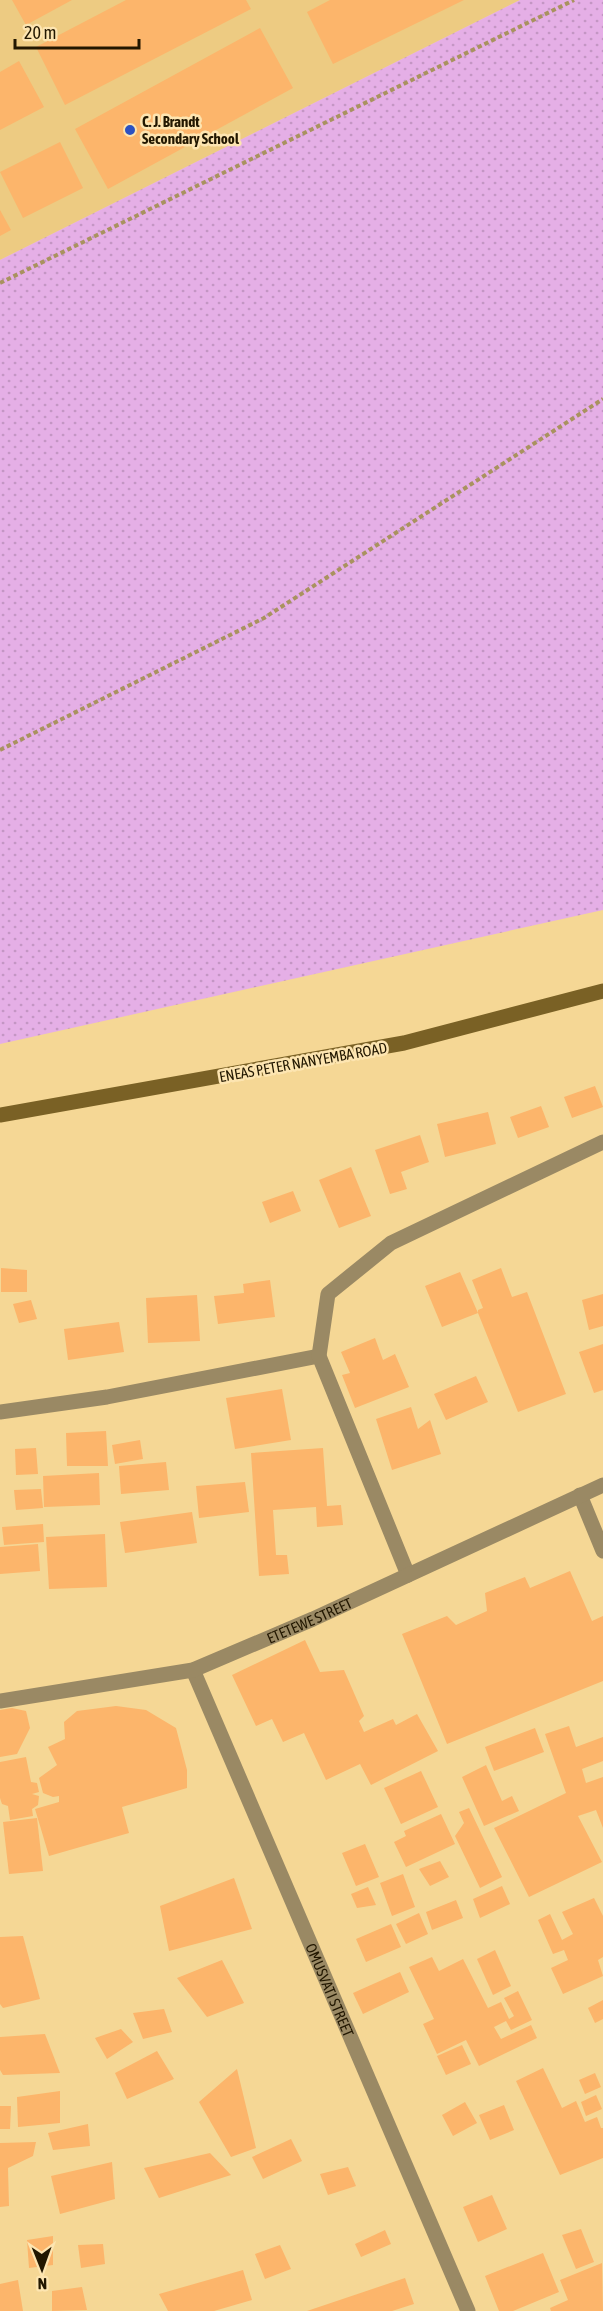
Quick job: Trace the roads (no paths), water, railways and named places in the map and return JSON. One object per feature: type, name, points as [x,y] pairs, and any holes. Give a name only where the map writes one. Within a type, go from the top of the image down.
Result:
[{"type":"main road","name":"ENEAS PETER NANYEMBA ROAD","points":[[0,1115],[404,1043],[603,991]]},
{"type":"street","points":[[408,1575],[319,1356],[328,1294],[391,1243],[603,1142]]},
{"type":"street","points":[[0,1412],[107,1397],[319,1356]]},
{"type":"street","name":"ETETEWE STREET","points":[[0,1701],[193,1670],[313,1620],[603,1485]]},
{"type":"street","points":[[580,1495],[603,1551]]},
{"type":"street","name":"OMUSVATI STREET","points":[[193,1670],[468,2311]]},
{"type":"place","name":"C. J. Brandt Secondary School","points":[[130,130]]}]
